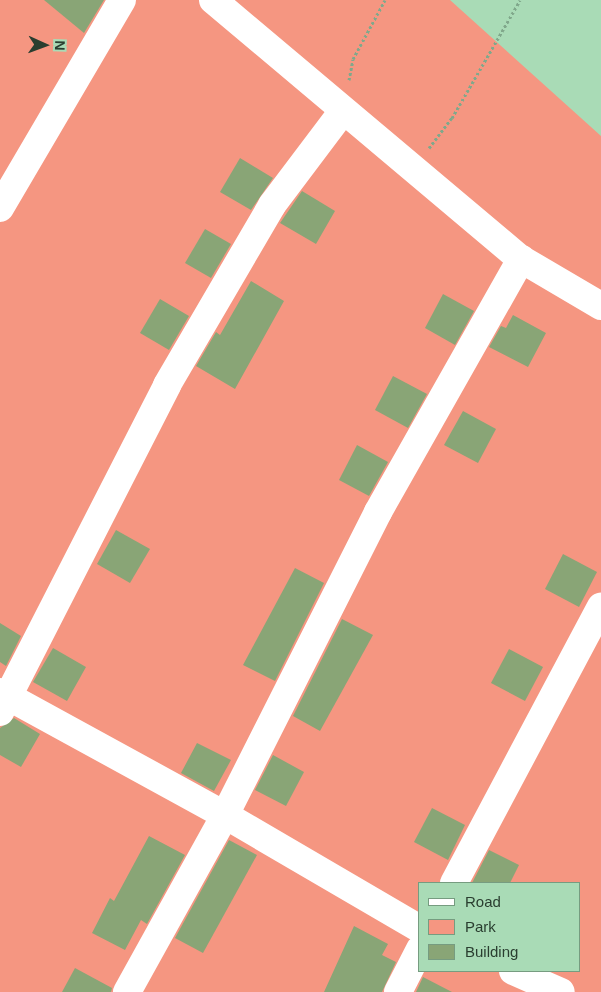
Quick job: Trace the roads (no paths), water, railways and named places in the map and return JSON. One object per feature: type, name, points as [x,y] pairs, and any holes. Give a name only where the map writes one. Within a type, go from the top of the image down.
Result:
[{"type":"street","points":[[0,208],[122,0]]},
{"type":"street","points":[[213,0],[342,112],[521,259],[601,306]]},
{"type":"street","points":[[342,112],[272,205],[167,385],[3,700],[225,814],[418,927]]},
{"type":"street","points":[[127,992],[225,814],[378,512],[521,259]]},
{"type":"street","points":[[455,882],[601,608]]},
{"type":"street","points":[[398,992],[418,953]]},
{"type":"street","points":[[515,972],[561,992]]}]
